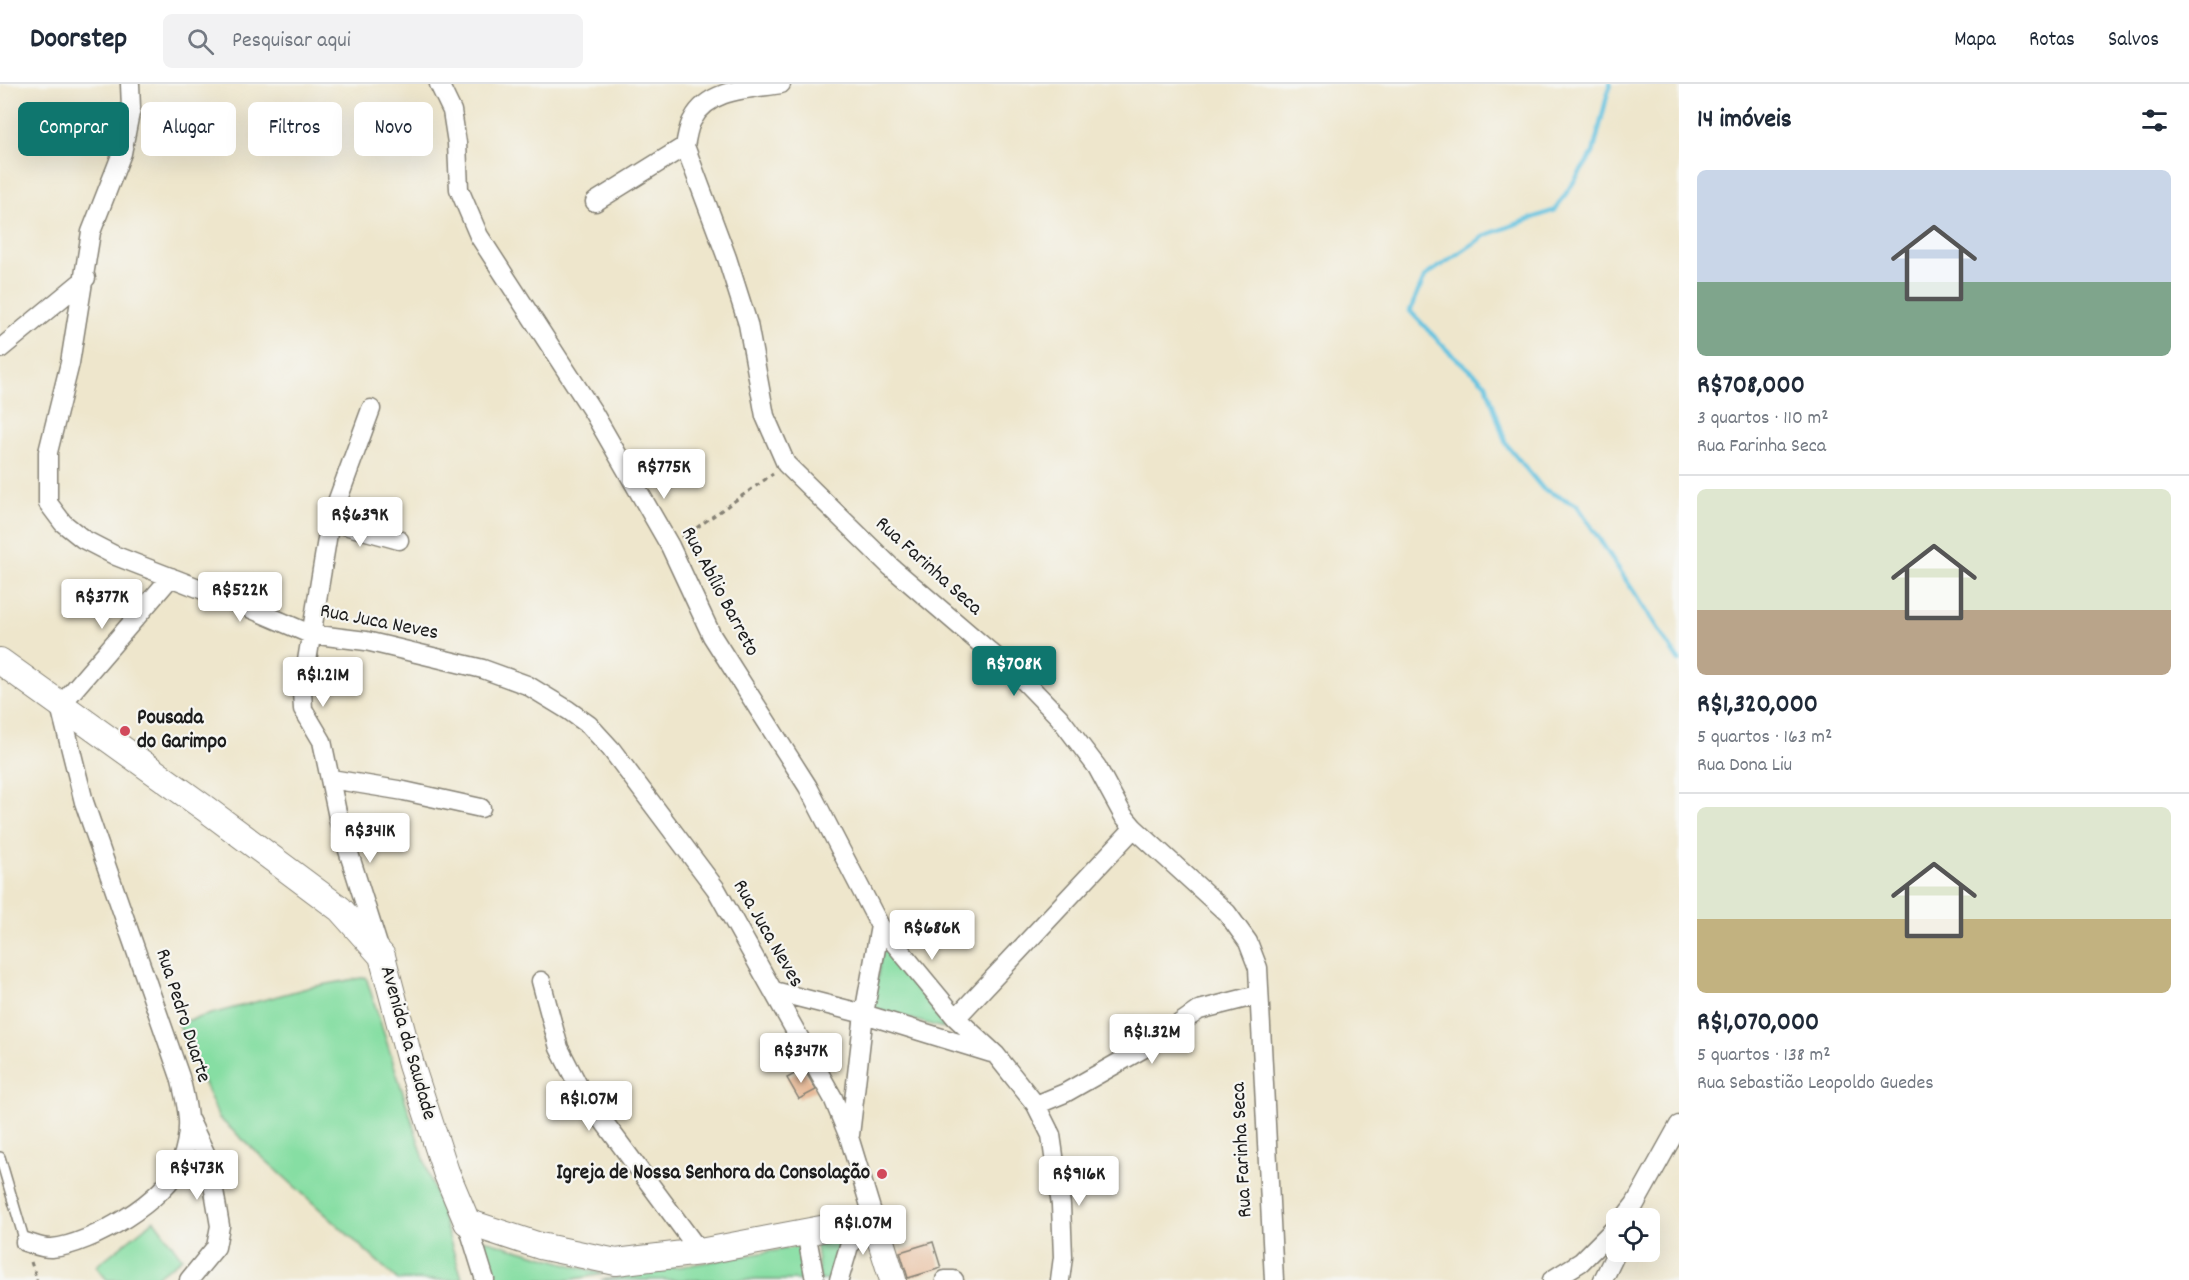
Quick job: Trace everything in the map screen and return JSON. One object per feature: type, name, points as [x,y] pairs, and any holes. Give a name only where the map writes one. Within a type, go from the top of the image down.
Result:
[{"type":"street","name":"Rua Juca Neves","points":[[130,84],[130,108],[122,153],[91,231],[86,278],[70,363],[48,452],[48,503],[63,523],[83,539],[116,556],[310,634],[366,641],[483,669],[526,686],[589,725],[611,749],[716,889],[819,1071],[849,1137],[874,1219]]},
{"type":"street","name":"Rua Abílio Barreto","points":[[439,84],[452,111],[457,143],[459,189],[479,236],[593,412],[670,546],[712,636],[808,787],[880,926],[956,1018],[996,1055],[1036,1105],[1051,1135],[1063,1257],[1060,1280]]},
{"type":"street","points":[[595,202],[685,146],[692,119],[706,101],[728,93],[782,84]]},
{"type":"street","name":"Rua Farinha Seca","points":[[685,146],[727,258],[748,324],[765,416],[786,464],[891,567],[1024,681],[1059,717],[1097,767],[1123,815],[1134,828],[1227,912],[1248,942],[1258,968],[1274,1280]]},
{"type":"street","points":[[0,349],[86,278]]},
{"type":"street","points":[[371,409],[330,520],[302,691],[303,709],[322,741],[352,866],[382,956]]},
{"type":"street","points":[[330,520],[399,540]]},
{"type":"street","points":[[60,706],[171,577]]},
{"type":"street","name":"Avenida da Saudade","points":[[0,661],[206,809],[340,909],[382,956],[411,1065],[446,1172],[467,1222],[485,1280]]},
{"type":"street","name":"Rua Pedro Duarte","points":[[25,1242],[49,1249],[77,1244],[161,1193],[181,1163],[190,1121],[180,1077],[84,802],[60,706]]},
{"type":"street","points":[[331,779],[404,791],[481,808]]},
{"type":"street","points":[[956,1018],[1134,828]]},
{"type":"street","points":[[849,1137],[864,1014],[880,926]]},
{"type":"street","points":[[541,981],[559,1048],[581,1092],[700,1252]]},
{"type":"street","points":[[774,991],[864,1014],[996,1055]]},
{"type":"street","points":[[1036,1105],[1065,1093],[1146,1047],[1199,1010],[1258,995]]},
{"type":"street","points":[[189,1280],[216,1247],[220,1226],[209,1161],[190,1121]]},
{"type":"street","points":[[1633,1208],[1679,1125]]},
{"type":"street","points":[[467,1222],[540,1246],[616,1262],[700,1252],[874,1219]]},
{"type":"street","points":[[839,1280],[849,1246],[874,1219]]},
{"type":"street","points":[[874,1219],[893,1280]]},
{"type":"street","points":[[806,1232],[815,1280]]},
{"type":"street","points":[[1552,1280],[1581,1262],[1606,1237]]},
{"type":"street","points":[[1603,1280],[1612,1262]]},
{"type":"street","points":[[945,1280],[954,1280]]},
{"type":"lane","points":[[0,1157],[25,1242]]},
{"type":"path","points":[[670,546],[786,464]]},
{"type":"green space","points":[[884,940],[946,1029],[872,1008]]},
{"type":"green space","points":[[366,977],[462,1278],[456,1280],[398,1280],[219,1118],[178,1023],[311,987]]},
{"type":"green space","points":[[154,1220],[182,1258],[152,1280],[107,1280],[96,1266]]},
{"type":"green space","points":[[481,1239],[603,1274],[569,1280],[496,1280]]},
{"type":"green space","points":[[832,1239],[840,1240],[832,1280],[820,1280],[816,1246]]},
{"type":"green space","points":[[803,1246],[807,1280],[601,1280]]},
{"type":"building","points":[[804,1069],[816,1090],[799,1099],[787,1078]]},
{"type":"building","points":[[933,1242],[941,1268],[908,1278],[900,1252]]},
{"type":"waterway","points":[[1610,84],[1593,153],[1555,210],[1486,235],[1425,276],[1410,311],[1448,351],[1486,384],[1506,444],[1543,489],[1577,505],[1679,661]]},
{"type":"place","name":"Pousada do Garimpo","points":[[125,731]]},
{"type":"place","name":"Igreja de Nossa Senhora da Consolação","points":[[882,1174]]}]
